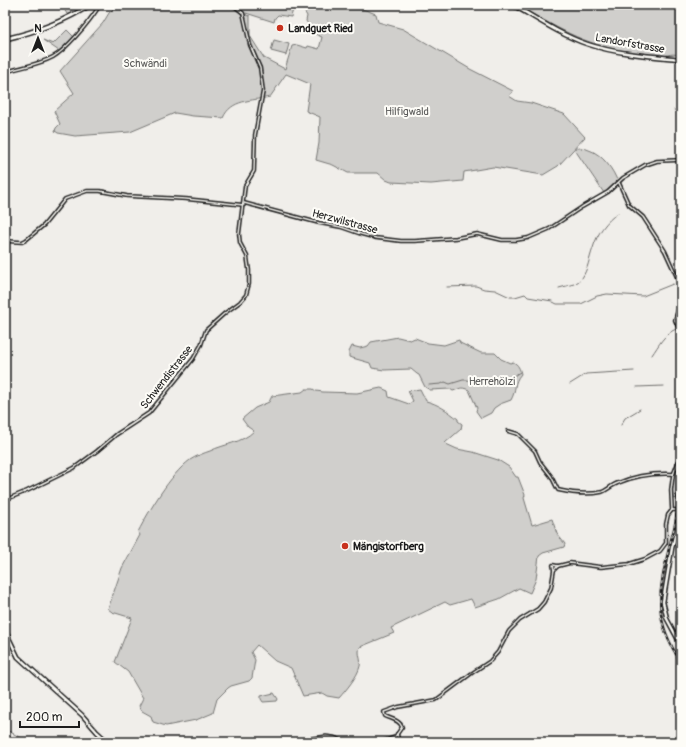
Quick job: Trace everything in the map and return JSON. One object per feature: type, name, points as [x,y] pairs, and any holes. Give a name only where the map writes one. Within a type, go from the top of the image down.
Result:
[{"type":"main road","points":[[5,39],[43,28],[75,14],[90,5]]},
{"type":"street","points":[[5,72],[27,67],[54,56],[84,27],[98,8],[98,5]]},
{"type":"street","name":"Schwendistrasse","points":[[5,500],[74,468],[117,434],[149,413],[193,359],[201,345],[206,330],[225,313],[243,300],[247,291],[249,275],[248,260],[240,243],[240,238],[245,186],[254,171],[256,135],[263,91],[260,68],[250,45],[244,15],[233,5]]},
{"type":"street","name":"Landorfstrasse","points":[[513,5],[562,33],[591,45],[629,53],[681,59]]},
{"type":"street","name":"Herzwilstrasse","points":[[5,240],[22,242],[26,240],[44,225],[65,199],[86,191],[100,191],[131,197],[186,199],[244,204],[341,227],[376,238],[401,241],[456,238],[477,234],[502,240],[516,240],[528,238],[549,229],[608,192],[623,178],[647,164],[681,160]]},
{"type":"street","points":[[619,183],[629,205],[643,217],[665,251],[681,286]]},
{"type":"street","points":[[681,300],[675,320],[681,334]]},
{"type":"street","points":[[508,431],[518,434],[535,451],[540,462],[551,476],[558,490],[586,493],[599,492],[604,491],[616,483],[636,476],[650,474],[673,474]]},
{"type":"street","points":[[381,742],[391,739],[402,728],[401,724],[396,720],[385,716],[384,712],[398,707],[436,700],[490,661],[498,652],[509,631],[520,620],[538,609],[544,602],[551,588],[554,570],[553,565],[558,566],[568,564],[596,567],[624,565],[637,563],[660,551],[665,544],[668,514],[672,510],[670,490],[673,474],[681,455]]},
{"type":"street","points":[[681,474],[681,491]]},
{"type":"street","points":[[672,510],[681,512],[672,548],[663,599],[665,616],[681,645]]},
{"type":"street","points":[[5,630],[18,657],[82,715],[108,742]]},
{"type":"street","points":[[397,734],[398,742]]},
{"type":"street","points":[[289,742],[326,737],[345,742]]},
{"type":"street","points":[[391,739],[398,742]]},
{"type":"green space","points":[[62,5],[86,5],[68,16]]},
{"type":"green space","points":[[117,5],[294,5],[291,17],[278,15],[274,22],[246,13],[246,15],[250,16],[250,36],[264,58],[285,69],[292,46],[297,45],[307,48],[308,46],[319,49],[322,37],[315,34],[306,21],[307,16],[304,11],[308,5],[352,5],[376,14],[378,22],[403,29],[470,69],[513,91],[509,96],[517,101],[531,103],[564,114],[585,137],[558,166],[543,175],[493,167],[464,172],[463,181],[431,184],[391,182],[386,180],[378,173],[348,173],[333,165],[316,160],[319,143],[320,117],[306,111],[310,84],[286,74],[270,97],[249,100],[237,104],[231,107],[223,118],[175,113],[130,132],[75,136],[58,133],[55,131],[60,124],[54,111],[74,93],[60,71]]},
{"type":"green space","points":[[517,5],[681,5],[681,52],[678,55],[672,54],[654,56],[597,45],[570,34]]},
{"type":"green space","points":[[67,30],[74,37],[59,51],[43,40],[53,44]]},
{"type":"green space","points":[[274,40],[289,44],[286,55],[271,51]]},
{"type":"green space","points":[[576,148],[594,152],[603,159],[614,173],[618,183],[604,193],[575,150]]},
{"type":"green space","name":"Herrehölzi","points":[[398,337],[410,340],[415,338],[428,343],[444,345],[459,340],[460,343],[481,353],[495,353],[501,359],[510,363],[515,363],[521,374],[517,380],[511,400],[500,404],[494,408],[491,413],[481,418],[476,411],[477,408],[469,390],[462,388],[453,391],[450,389],[430,390],[425,387],[419,375],[411,369],[384,370],[372,368],[370,363],[349,357],[349,352],[352,346],[360,348],[368,346],[371,342]]},
{"type":"green space","points":[[381,388],[388,391],[389,397],[409,404],[413,401],[408,391],[420,389],[426,401],[443,408],[458,419],[458,421],[462,424],[461,429],[445,443],[457,449],[473,452],[498,460],[509,467],[516,477],[518,477],[525,495],[524,498],[532,525],[552,519],[557,534],[565,544],[564,547],[543,553],[539,556],[536,579],[530,593],[519,588],[499,599],[475,607],[471,599],[450,605],[445,602],[391,628],[394,633],[360,647],[359,670],[339,698],[327,696],[322,693],[303,696],[291,668],[275,661],[257,645],[251,652],[255,660],[252,678],[249,681],[228,688],[217,699],[213,713],[196,720],[166,726],[153,722],[151,716],[142,711],[139,706],[143,698],[128,672],[115,662],[132,618],[112,612],[108,609],[122,568],[140,535],[138,532],[161,493],[175,474],[190,460],[238,441],[254,431],[248,427],[242,419],[255,408],[269,402],[272,396],[302,392],[306,389],[313,389],[323,392],[357,393]]},
{"type":"green space","points":[[681,457],[677,499],[672,498],[673,479]]},
{"type":"green space","points":[[274,693],[278,699],[277,701],[263,702],[261,699],[261,696]]},
{"type":"waterway","points":[[674,110],[681,111]]},
{"type":"waterway","points":[[582,278],[600,233],[606,224],[618,213]]},
{"type":"waterway","points":[[559,288],[574,284]]},
{"type":"waterway","points":[[553,302],[557,304],[581,304],[597,296],[607,294],[643,296],[673,284]]},
{"type":"waterway","points":[[447,287],[476,286],[484,289],[495,290],[510,297],[525,294],[528,297],[552,301]]},
{"type":"waterway","points":[[652,355],[665,337],[676,329]]},
{"type":"waterway","points":[[570,384],[586,374],[634,371]]},
{"type":"waterway","points":[[429,385],[441,384],[445,382],[450,384],[463,380],[488,384],[499,380],[509,379],[520,372]]},
{"type":"waterway","points":[[637,387],[664,386]]},
{"type":"waterway","points":[[621,425],[625,418],[640,409]]},
{"type":"waterway","points":[[5,729],[21,738]]},
{"type":"waterway","points":[[22,738],[30,742]]},
{"type":"railway","points":[[681,463],[675,522],[662,580],[660,607],[666,633],[681,662]]},
{"type":"place","name":"Landguet Ried","points":[[280,28]]},
{"type":"place","name":"Mängistorfberg","points":[[345,546]]},
{"type":"park label","name":"Schwändi","points":[[145,63]]},
{"type":"park label","name":"Hilfigwald","points":[[407,111]]}]
